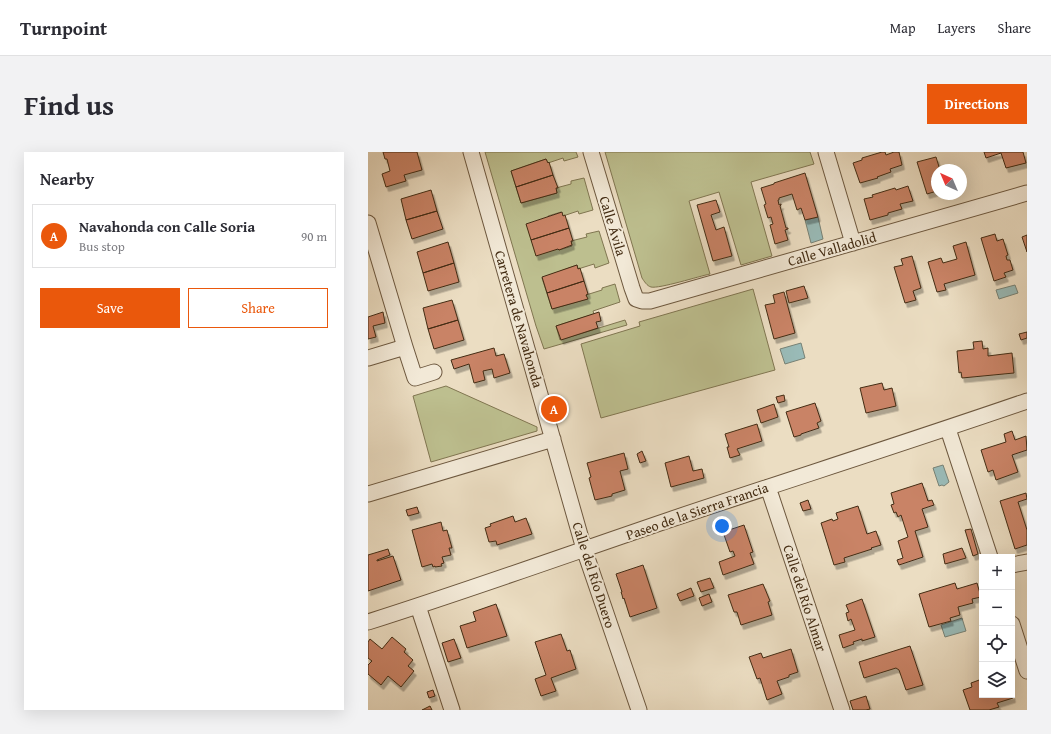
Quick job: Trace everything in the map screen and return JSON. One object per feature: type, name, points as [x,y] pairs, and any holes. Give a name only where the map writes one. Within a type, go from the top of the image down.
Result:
[{"type":"street","name":"Carretera de Navahonda","points":[[471,152],[553,439]]},
{"type":"street","name":"Calle Ávila","points":[[591,152],[636,299]]},
{"type":"street","points":[[826,152],[853,243]]},
{"type":"street","name":"Calle Valladolid","points":[[636,299],[650,301],[1027,193]]},
{"type":"street","points":[[368,223],[415,378],[434,372]]},
{"type":"street","points":[[368,358],[405,347]]},
{"type":"street","name":"Paseo de la Sierra Francia","points":[[368,622],[1027,401]]},
{"type":"street","points":[[948,428],[989,554]]},
{"type":"street","points":[[368,494],[553,439]]},
{"type":"street","name":"Calle del Río Duero","points":[[553,439],[584,549],[639,710]]},
{"type":"street","name":"Calle del Río Almar","points":[[768,487],[842,710]]},
{"type":"street","points":[[1015,564],[1027,562]]},
{"type":"street","points":[[418,606],[452,710]]},
{"type":"street","points":[[1013,626],[1027,671]]},
{"type":"green space","points":[[485,152],[576,152],[578,157],[564,161],[563,158],[548,163],[546,159],[511,171],[521,203],[557,193],[556,188],[571,184],[571,181],[584,178],[593,210],[579,214],[578,211],[563,216],[561,212],[548,217],[559,250],[572,246],[571,241],[587,237],[586,234],[599,231],[609,263],[595,268],[594,264],[578,269],[577,265],[542,278],[552,309],[587,299],[586,295],[615,284],[620,302],[593,311],[594,314],[556,326],[560,340],[625,320],[627,325],[544,349]]},
{"type":"green space","points":[[605,152],[810,152],[814,164],[751,182],[772,256],[741,265],[719,192],[689,201],[710,274],[671,284],[651,287],[647,285],[642,278]]},
{"type":"green space","points":[[753,289],[775,370],[601,418],[581,344],[640,326],[639,322]]},
{"type":"green space","points":[[446,386],[537,427],[537,431],[431,462],[413,396]]},
{"type":"water","points":[[818,217],[823,239],[811,243],[805,220]]},
{"type":"water","points":[[1015,285],[1018,293],[999,299],[996,290]]},
{"type":"water","points":[[801,343],[805,358],[785,364],[780,349]]},
{"type":"water","points":[[943,465],[949,482],[944,486],[939,486],[933,468]]},
{"type":"water","points":[[962,618],[966,631],[945,637],[941,625]]},
{"type":"building","points":[[383,152],[417,152],[422,170],[404,175],[406,181],[386,187],[382,174],[390,171],[387,159],[385,159]]},
{"type":"building","points":[[885,152],[886,155],[899,152],[902,165],[890,169],[891,172],[877,177],[878,178],[860,183],[853,163],[862,160],[862,158]]},
{"type":"building","points":[[984,152],[1023,152],[1026,163],[1006,168],[1001,153],[986,158]]},
{"type":"building","points":[[936,157],[938,164],[931,164],[931,193],[927,194],[917,162]]},
{"type":"building","points":[[546,159],[548,163],[549,162],[553,175],[516,187],[511,171]]},
{"type":"building","points":[[805,173],[818,217],[805,220],[801,208],[797,210],[792,194],[779,198],[779,205],[781,204],[780,206],[786,228],[788,228],[785,230],[788,240],[775,244],[770,225],[773,224],[771,217],[768,218],[764,205],[766,204],[761,188]]},
{"type":"building","points":[[553,175],[558,188],[556,188],[557,193],[521,203],[516,187]]},
{"type":"building","points":[[908,186],[913,201],[900,204],[902,209],[870,220],[864,199],[895,188],[896,190]]},
{"type":"building","points":[[431,190],[437,211],[406,220],[401,199]]},
{"type":"building","points":[[716,200],[720,212],[711,215],[716,230],[724,227],[732,256],[713,261],[697,205]]},
{"type":"building","points":[[437,211],[443,229],[412,239],[406,220]]},
{"type":"building","points":[[562,212],[563,216],[565,215],[569,228],[531,240],[526,224]]},
{"type":"building","points":[[569,228],[573,241],[571,241],[572,245],[536,256],[531,240]]},
{"type":"building","points":[[995,234],[997,241],[1003,239],[1008,255],[1006,256],[1007,260],[1010,260],[1013,270],[1004,273],[1006,277],[994,281],[981,238]]},
{"type":"building","points":[[1027,235],[1027,252],[1022,237]]},
{"type":"building","points":[[448,242],[454,263],[423,273],[417,252]]},
{"type":"building","points":[[966,242],[975,275],[944,284],[946,290],[937,292],[928,262],[941,258],[943,263],[957,259],[953,246]]},
{"type":"building","points":[[912,256],[921,288],[913,291],[916,300],[905,303],[894,267],[903,265],[901,259]]},
{"type":"building","points":[[454,263],[459,282],[428,291],[423,273]]},
{"type":"building","points":[[577,265],[578,269],[580,268],[584,281],[547,293],[542,277]]},
{"type":"building","points":[[584,281],[588,299],[552,309],[547,293]]},
{"type":"building","points":[[804,286],[808,298],[789,303],[786,291]]},
{"type":"building","points":[[784,292],[795,333],[774,339],[765,305],[775,303],[773,295]]},
{"type":"building","points":[[452,300],[458,320],[428,329],[423,308]]},
{"type":"building","points":[[383,312],[385,323],[373,326],[376,337],[368,339],[368,317]]},
{"type":"building","points":[[599,312],[601,321],[596,322],[598,328],[561,340],[556,326]]},
{"type":"building","points":[[458,320],[464,340],[434,349],[428,329]]},
{"type":"building","points":[[1027,332],[1027,338],[1021,340],[1019,334]]},
{"type":"building","points":[[982,341],[983,349],[988,348],[988,356],[1012,353],[1014,373],[962,378],[961,372],[959,373],[957,351],[974,349],[973,342]]},
{"type":"building","points":[[494,348],[496,356],[504,354],[510,373],[494,378],[492,369],[483,371],[485,380],[474,383],[469,364],[454,369],[451,360]]},
{"type":"building","points":[[882,383],[884,390],[892,388],[896,406],[866,413],[860,388]]},
{"type":"building","points":[[784,395],[785,401],[778,403],[776,397]]},
{"type":"building","points":[[815,403],[821,421],[817,423],[819,428],[794,437],[786,412]]},
{"type":"building","points":[[774,404],[778,417],[761,423],[757,410]]},
{"type":"building","points":[[757,424],[762,441],[737,449],[740,455],[730,458],[727,447],[729,447],[725,434]]},
{"type":"building","points":[[1012,431],[1015,440],[1026,436],[1027,450],[1012,455],[1018,472],[996,480],[993,470],[988,472],[981,450],[1006,442],[1004,434]]},
{"type":"building","points":[[642,451],[646,461],[640,463],[637,454]]},
{"type":"building","points":[[624,453],[628,469],[620,471],[625,490],[612,494],[612,496],[595,500],[589,478],[591,477],[587,463]]},
{"type":"building","points":[[689,456],[693,471],[702,469],[704,478],[671,487],[665,463]]},
{"type":"building","points":[[922,483],[928,501],[932,500],[934,505],[922,509],[928,527],[915,531],[923,557],[899,565],[897,560],[903,558],[898,541],[908,537],[901,515],[898,517],[896,512],[894,513],[891,505],[894,504],[891,493]]},
{"type":"building","points":[[1026,493],[1027,499],[1018,502],[1027,530],[1027,545],[1015,549],[1000,501]]},
{"type":"building","points":[[808,500],[811,509],[803,511],[800,503]]},
{"type":"building","points":[[858,506],[867,534],[876,531],[881,545],[844,558],[845,562],[834,565],[821,523],[832,519],[833,521],[838,519],[836,513]]},
{"type":"building","points":[[417,507],[419,513],[408,516],[406,510]]},
{"type":"building","points":[[513,516],[515,522],[526,518],[532,534],[497,545],[496,541],[489,542],[485,528],[491,526],[490,524]]},
{"type":"building","points":[[441,522],[443,531],[447,530],[452,548],[449,548],[451,555],[442,557],[444,563],[441,564],[442,566],[433,567],[432,564],[422,567],[412,530]]},
{"type":"building","points":[[744,525],[753,552],[750,553],[754,564],[723,575],[719,562],[735,556],[733,551],[730,552],[723,532]]},
{"type":"building","points":[[971,529],[978,554],[973,556],[965,530]]},
{"type":"building","points":[[962,548],[966,558],[945,564],[943,554]]},
{"type":"building","points":[[388,549],[390,555],[377,561],[393,556],[401,580],[368,591],[368,555]]},
{"type":"building","points":[[643,565],[657,608],[630,617],[616,574]]},
{"type":"building","points":[[710,578],[714,588],[701,592],[697,582]]},
{"type":"building","points":[[955,583],[957,589],[977,583],[979,590],[979,597],[972,599],[973,603],[958,607],[960,615],[950,618],[951,621],[929,627],[919,594]]},
{"type":"building","points":[[763,584],[770,601],[768,602],[772,615],[741,625],[737,612],[734,612],[728,595]]},
{"type":"building","points":[[691,588],[694,596],[680,601],[677,594]]},
{"type":"building","points":[[709,594],[712,602],[702,606],[699,598]]},
{"type":"building","points":[[862,599],[875,637],[853,642],[854,644],[843,648],[839,635],[855,630],[851,619],[848,621],[846,613],[849,612],[846,605]]},
{"type":"building","points":[[496,604],[507,636],[467,648],[460,626],[476,621],[473,612]]},
{"type":"building","points":[[561,634],[567,651],[570,650],[576,669],[551,678],[556,691],[541,696],[535,679],[546,675],[535,642]]},
{"type":"building","points":[[392,637],[406,649],[404,652],[413,660],[408,666],[414,671],[401,687],[388,676],[381,685],[368,674],[368,665],[372,661],[368,658],[368,642],[370,639],[382,649]]},
{"type":"building","points":[[454,639],[461,658],[448,662],[442,643]]},
{"type":"building","points":[[910,646],[923,685],[906,690],[899,670],[896,668],[864,678],[859,662]]},
{"type":"building","points":[[791,649],[798,672],[777,681],[782,694],[767,700],[760,678],[757,679],[749,657],[761,653],[763,658]]},
{"type":"building","points":[[979,680],[979,698],[1013,698],[997,703],[999,707],[989,710],[970,710],[963,690],[972,687],[971,683]]},
{"type":"building","points":[[433,690],[435,696],[429,698],[427,692]]},
{"type":"building","points":[[866,696],[870,709],[853,710],[850,701]]},
{"type":"building","points":[[430,706],[432,710],[422,710]]},
{"type":"place","name":"Navahonda con Calle Soria","points":[[554,409]]}]
